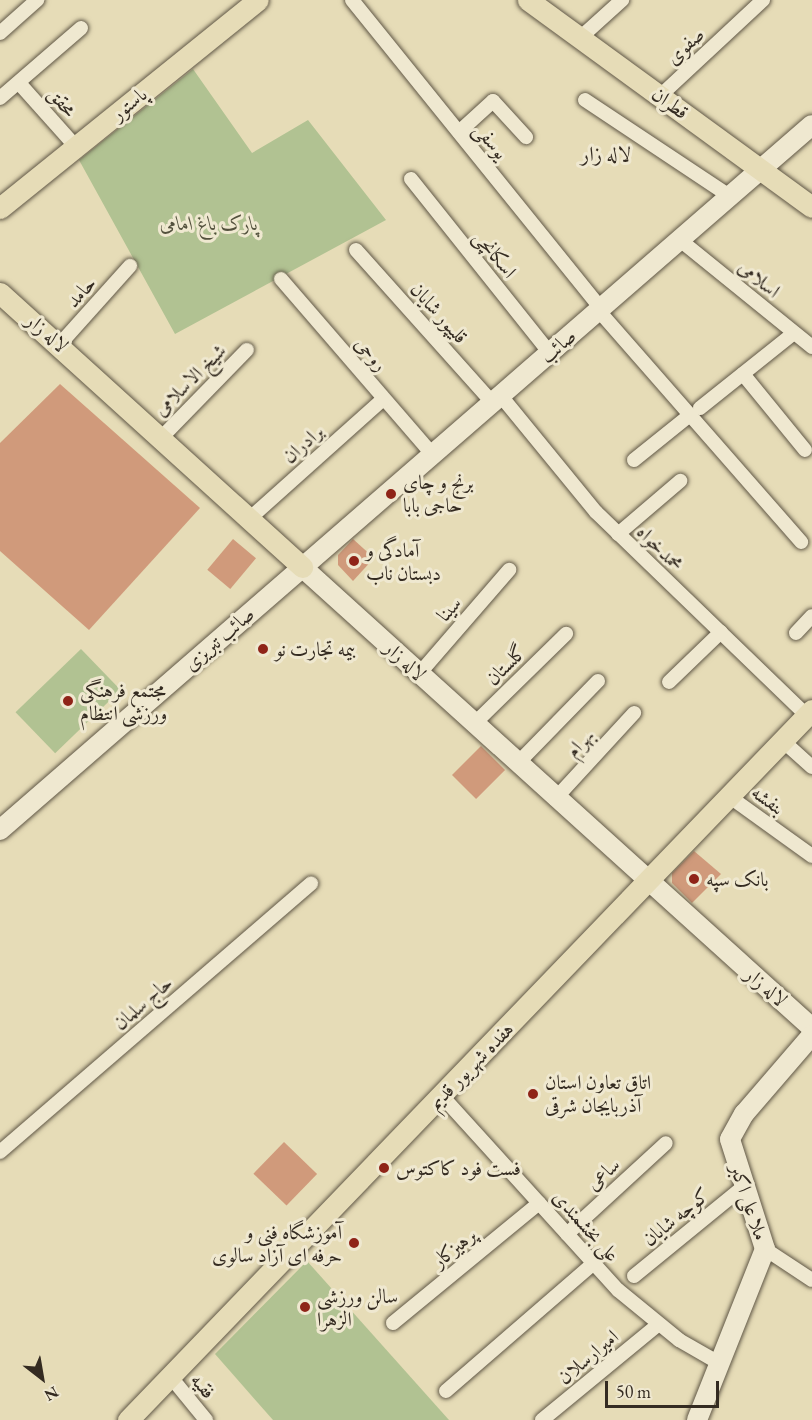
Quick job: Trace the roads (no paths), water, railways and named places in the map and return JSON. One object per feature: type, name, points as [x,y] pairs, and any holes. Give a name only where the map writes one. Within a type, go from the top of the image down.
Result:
[{"type":"main road","name":"پاستور","points":[[0,208],[258,0]]},
{"type":"main road","name":"قطران","points":[[528,0],[812,207]]},
{"type":"main road","name":"صائب","points":[[302,567],[812,125]]},
{"type":"main road","name":"لاله زار","points":[[0,293],[60,344],[647,883],[812,1028]]},
{"type":"main road","name":"صائب تبریزی","points":[[0,830],[302,567]]},
{"type":"main road","name":"هفده شهریور قدیم","points":[[128,1420],[809,713]]},
{"type":"main road","name":"ملا علی اکبر","points":[[697,1420],[765,1249],[743,1187],[730,1140],[744,1114],[812,1035]]},
{"type":"street","points":[[0,33],[38,0]]},
{"type":"street","name":"یوسفی","points":[[352,0],[599,309],[695,412],[801,542]]},
{"type":"street","points":[[580,38],[622,0]]},
{"type":"street","name":"صفوی","points":[[660,96],[763,0]]},
{"type":"street","points":[[0,98],[81,28]]},
{"type":"street","name":"محقق","points":[[19,83],[76,147]]},
{"type":"street","points":[[585,100],[731,197]]},
{"type":"street","points":[[459,132],[493,101],[526,136]]},
{"type":"street","name":"اسکانچی","points":[[411,179],[550,353]]},
{"type":"street","name":"اسلامی","points":[[681,240],[812,347]]},
{"type":"street","name":"قلیپور شایان","points":[[356,250],[497,399]]},
{"type":"street","name":"حامد","points":[[60,344],[130,266]]},
{"type":"street","name":"روحی","points":[[281,279],[432,454]]},
{"type":"street","points":[[634,460],[794,333]]},
{"type":"street","name":"شیخ الاسلامی","points":[[161,438],[247,350]]},
{"type":"street","points":[[743,374],[805,450]]},
{"type":"street","name":"برادران","points":[[249,519],[383,399]]},
{"type":"street","name":"محمدخواه","points":[[497,399],[618,534],[809,713]]},
{"type":"street","points":[[618,534],[680,481]]},
{"type":"street","name":"سینا","points":[[419,674],[509,570]]},
{"type":"street","points":[[796,633],[812,616]]},
{"type":"street","points":[[669,682],[721,632]]},
{"type":"street","name":"گلستان","points":[[474,724],[566,634]]},
{"type":"street","points":[[517,764],[598,681]]},
{"type":"street","name":"بهرام","points":[[555,799],[634,713]]},
{"type":"street","points":[[783,741],[812,766]]},
{"type":"street","name":"بنفشه","points":[[730,797],[812,856]]},
{"type":"street","name":"حاج سلمان","points":[[0,1152],[311,884]]},
{"type":"street","name":"علی بخشمندی","points":[[442,1096],[594,1263],[659,1324],[719,1363]]},
{"type":"street","name":"ساعی","points":[[567,1234],[666,1143]]},
{"type":"street","name":"کوچه شایان","points":[[634,1276],[743,1187]]},
{"type":"street","name":"پرهیزکار","points":[[393,1323],[539,1203]]},
{"type":"street","points":[[765,1249],[812,1280]]},
{"type":"street","points":[[446,1391],[594,1263]]},
{"type":"street","name":"امیرارسلان","points":[[542,1420],[659,1324]]},
{"type":"street","name":"فقیه","points":[[170,1376],[206,1420]]},
{"type":"place","name":"برنج و چای حاجی بابا","points":[[391,494]]},
{"type":"place","name":"آمادگی و دبستان ناب","points":[[354,561]]},
{"type":"place","name":"بیمه تجارت نو","points":[[263,649]]},
{"type":"place","name":"مجتمع فرهنگی ورزشی انتظام","points":[[68,701]]},
{"type":"place","name":"بانک سپه","points":[[694,879]]},
{"type":"place","name":"اتاق تعاون استان آذربایجان شرقی","points":[[533,1094]]},
{"type":"place","name":"فست فود کاکتوس","points":[[384,1168]]},
{"type":"place","name":"آموزشگاه فنی و حرفه ای آزاد سالوی","points":[[354,1243]]},
{"type":"place","name":"سالن ورزشی الزهرا","points":[[305,1307]]},
{"type":"district","name":"لاله زار","points":[[606,154]]},
{"type":"park label","name":"پارک باغ امامی","points":[[209,223]]}]
